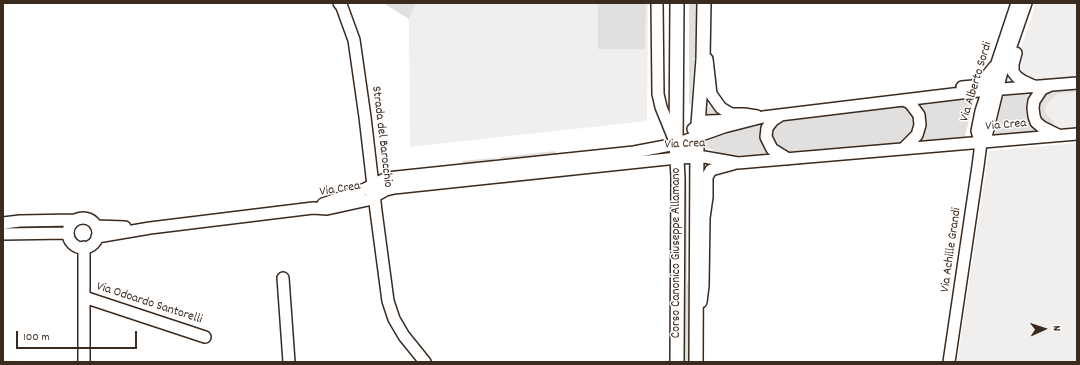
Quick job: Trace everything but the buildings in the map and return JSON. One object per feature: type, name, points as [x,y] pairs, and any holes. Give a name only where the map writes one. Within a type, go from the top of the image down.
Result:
[{"type":"main road","name":"Corso Canonico Giuseppe Allamano","points":[[677,3],[677,362]]},
{"type":"main road","name":"Corso Canonico Giuseppe Allamano","points":[[696,362],[697,131],[704,42],[704,3]]},
{"type":"street","name":"Strada del Barocchio","points":[[339,3],[342,7],[354,40],[386,286],[391,310],[404,336],[425,362]]},
{"type":"street","name":"Corso Canonico Giuseppe Allamano","points":[[658,3],[658,94],[661,107],[676,144],[697,157]]},
{"type":"street","name":"Via Alberto Sordi","points":[[981,143],[987,133],[996,64],[1017,3]]},
{"type":"street","name":"Via Alberto Sordi","points":[[993,90],[1027,3]]},
{"type":"street","name":"Via Alberto Sordi","points":[[1027,3],[1028,16],[1014,57],[1012,68],[1017,77],[1036,87]]},
{"type":"street","points":[[704,42],[709,85],[714,101],[721,108],[731,114],[744,114],[763,117]]},
{"type":"street","name":"Via Crea","points":[[938,96],[950,89],[973,86],[986,77],[996,64]]},
{"type":"street","name":"Via Crea","points":[[314,208],[374,185],[387,178],[634,152],[676,144],[697,131],[707,121],[748,121],[763,117],[938,96],[993,90],[1077,84]]},
{"type":"street","name":"Via Crea","points":[[1050,86],[1042,89],[1034,101],[1034,116],[1036,122],[1042,128],[1060,136]]},
{"type":"street","points":[[903,100],[910,103],[919,115],[920,125],[917,135],[903,149]]},
{"type":"street","points":[[781,115],[773,120],[767,128],[766,137],[772,149],[789,159]]},
{"type":"street","name":"Via Crea","points":[[97,232],[150,228],[355,204],[394,188],[677,158],[697,157],[738,162],[789,159],[1077,134]]},
{"type":"street","name":"Via Achille Grandi","points":[[949,362],[981,143]]},
{"type":"street","points":[[696,318],[703,286],[704,218],[707,197],[707,177],[711,170],[738,162]]},
{"type":"street","points":[[3,224],[20,221],[89,219],[97,232],[92,244],[84,247],[75,245],[72,242],[68,233],[69,228],[75,220]]},
{"type":"street","points":[[3,224],[43,233]]},
{"type":"street","points":[[3,234],[68,233]]},
{"type":"street","points":[[84,247],[84,362]]},
{"type":"street","points":[[283,278],[289,362]]},
{"type":"street","name":"Via Odoardo Santorelli","points":[[84,297],[205,337]]},
{"type":"shaded area","points":[[383,3],[416,3],[409,19]]},
{"type":"shaded area","points":[[407,3],[648,3],[647,121],[410,147],[409,24]]},
{"type":"shaded area","points":[[598,3],[646,3],[645,49],[598,49]]},
{"type":"shaded area","points":[[689,3],[697,3],[696,44],[691,104],[689,104]]},
{"type":"shaded area","points":[[1036,3],[1077,3],[1077,127],[995,135],[1007,78],[1018,58]]},
{"type":"shaded area","points":[[1077,85],[1077,92],[1057,94],[1047,103],[1045,109],[1047,115],[1053,121],[1053,129],[1043,124],[1037,111],[1042,96],[1045,92]]},
{"type":"shaded area","points":[[1028,91],[1031,118],[1041,131],[995,135],[1004,92]]},
{"type":"shaded area","points":[[975,94],[965,137],[917,142],[914,102]]},
{"type":"shaded area","points":[[898,104],[908,108],[915,118],[915,130],[900,144],[785,152],[774,147],[770,130],[777,121]]},
{"type":"shaded area","points":[[712,105],[716,111],[724,116],[705,118],[706,110]]},
{"type":"shaded area","points":[[769,120],[773,154],[733,156],[705,147],[705,142],[724,133]]},
{"type":"shaded area","points":[[1077,143],[1077,362],[957,362],[989,151]]},
{"type":"shaded area","points":[[556,151],[556,155],[500,161],[500,157]]},
{"type":"shaded area","points":[[494,158],[495,161],[462,165],[462,161]]},
{"type":"shaded area","points":[[574,173],[575,176],[502,184],[502,180]]},
{"type":"shaded area","points":[[683,181],[687,181],[687,280],[692,298],[692,362],[683,362]]}]
